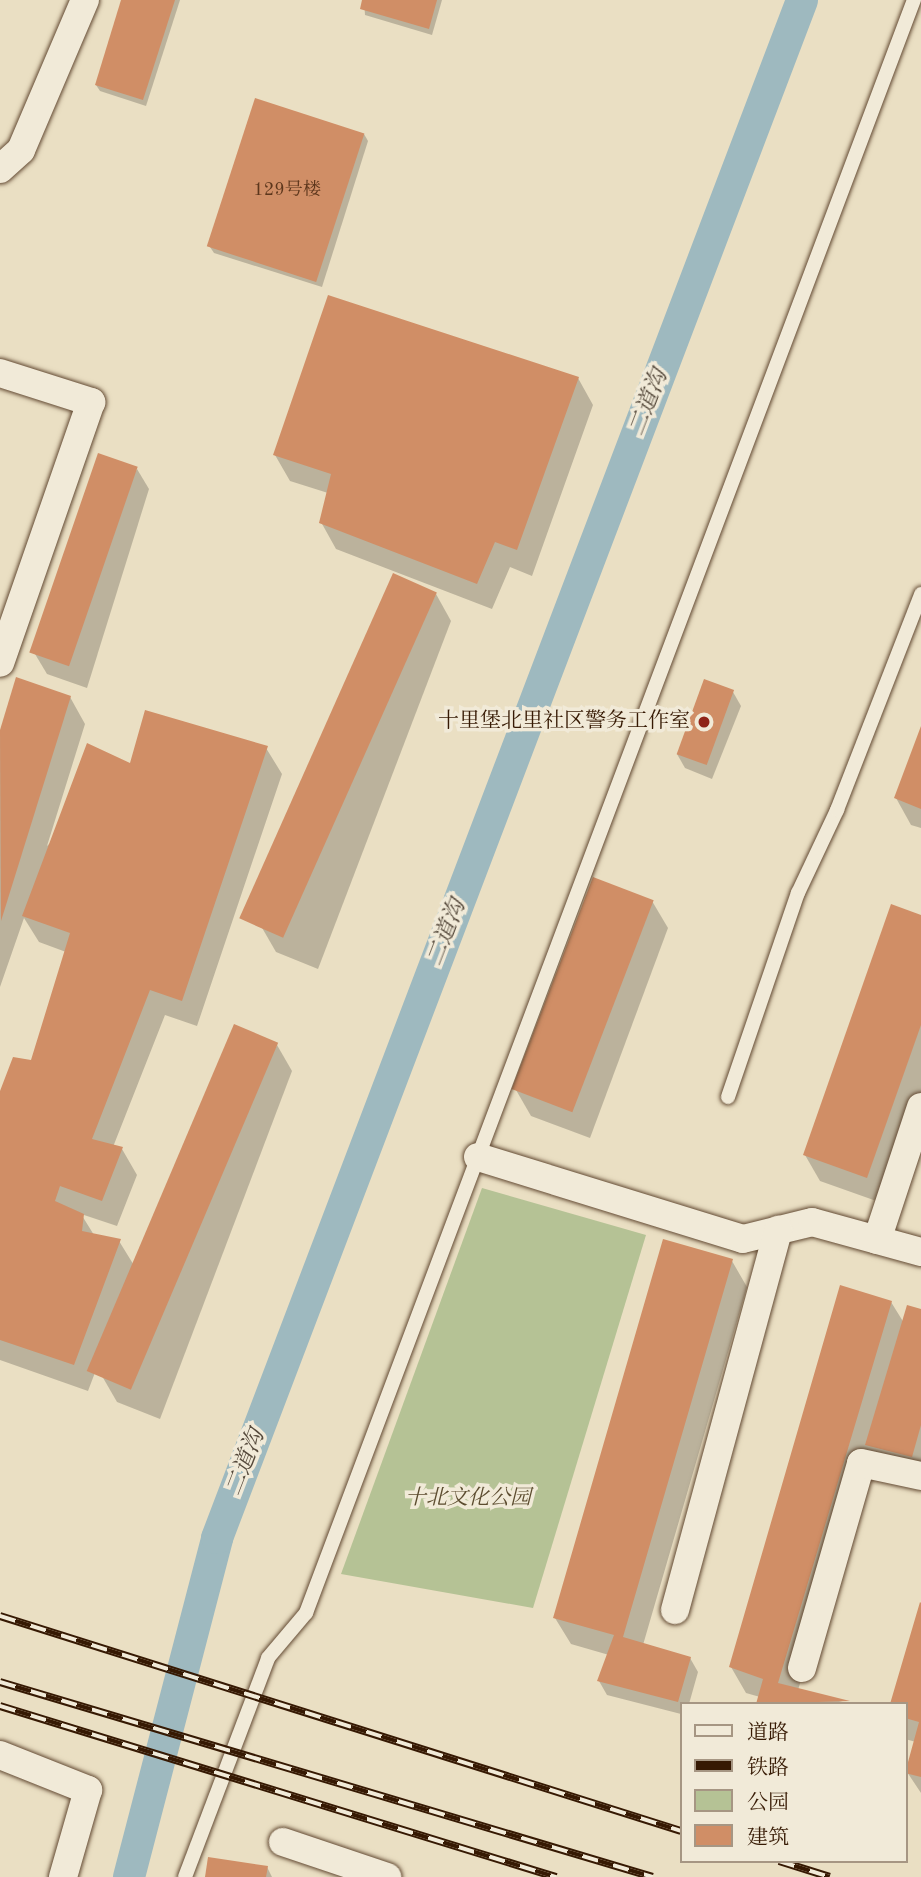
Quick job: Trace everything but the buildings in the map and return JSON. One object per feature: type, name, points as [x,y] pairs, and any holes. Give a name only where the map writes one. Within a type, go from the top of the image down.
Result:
[{"type":"street","points":[[0,169],[21,150],[85,0]]},
{"type":"street","points":[[0,373],[90,402],[0,663]]},
{"type":"street","points":[[877,1240],[921,1107]]},
{"type":"street","points":[[478,1157],[743,1239],[812,1222],[921,1252]]},
{"type":"street","points":[[675,1610],[778,1230]]},
{"type":"street","points":[[802,1668],[861,1463],[921,1476]]},
{"type":"street","points":[[0,1755],[88,1790],[63,1877]]},
{"type":"street","points":[[283,1842],[387,1877]]},
{"type":"lane","points":[[185,1877],[268,1658],[306,1613],[914,0]]},
{"type":"lane","points":[[728,1097],[798,893],[837,810],[921,594]]},
{"type":"green space","name":"十北文化公园","points":[[482,1188],[646,1235],[533,1608],[341,1574]]},
{"type":"waterway","name":"二道沟","points":[[129,1877],[217,1538],[802,0]]},
{"type":"railway","points":[[0,1616],[680,1831]]},
{"type":"railway","points":[[0,1682],[653,1877]]},
{"type":"railway","points":[[0,1706],[556,1877]]},
{"type":"railway","points":[[785,1863],[830,1877]]},
{"type":"place","name":"十里堡北里社区警务工作室","points":[[704,722]]}]
